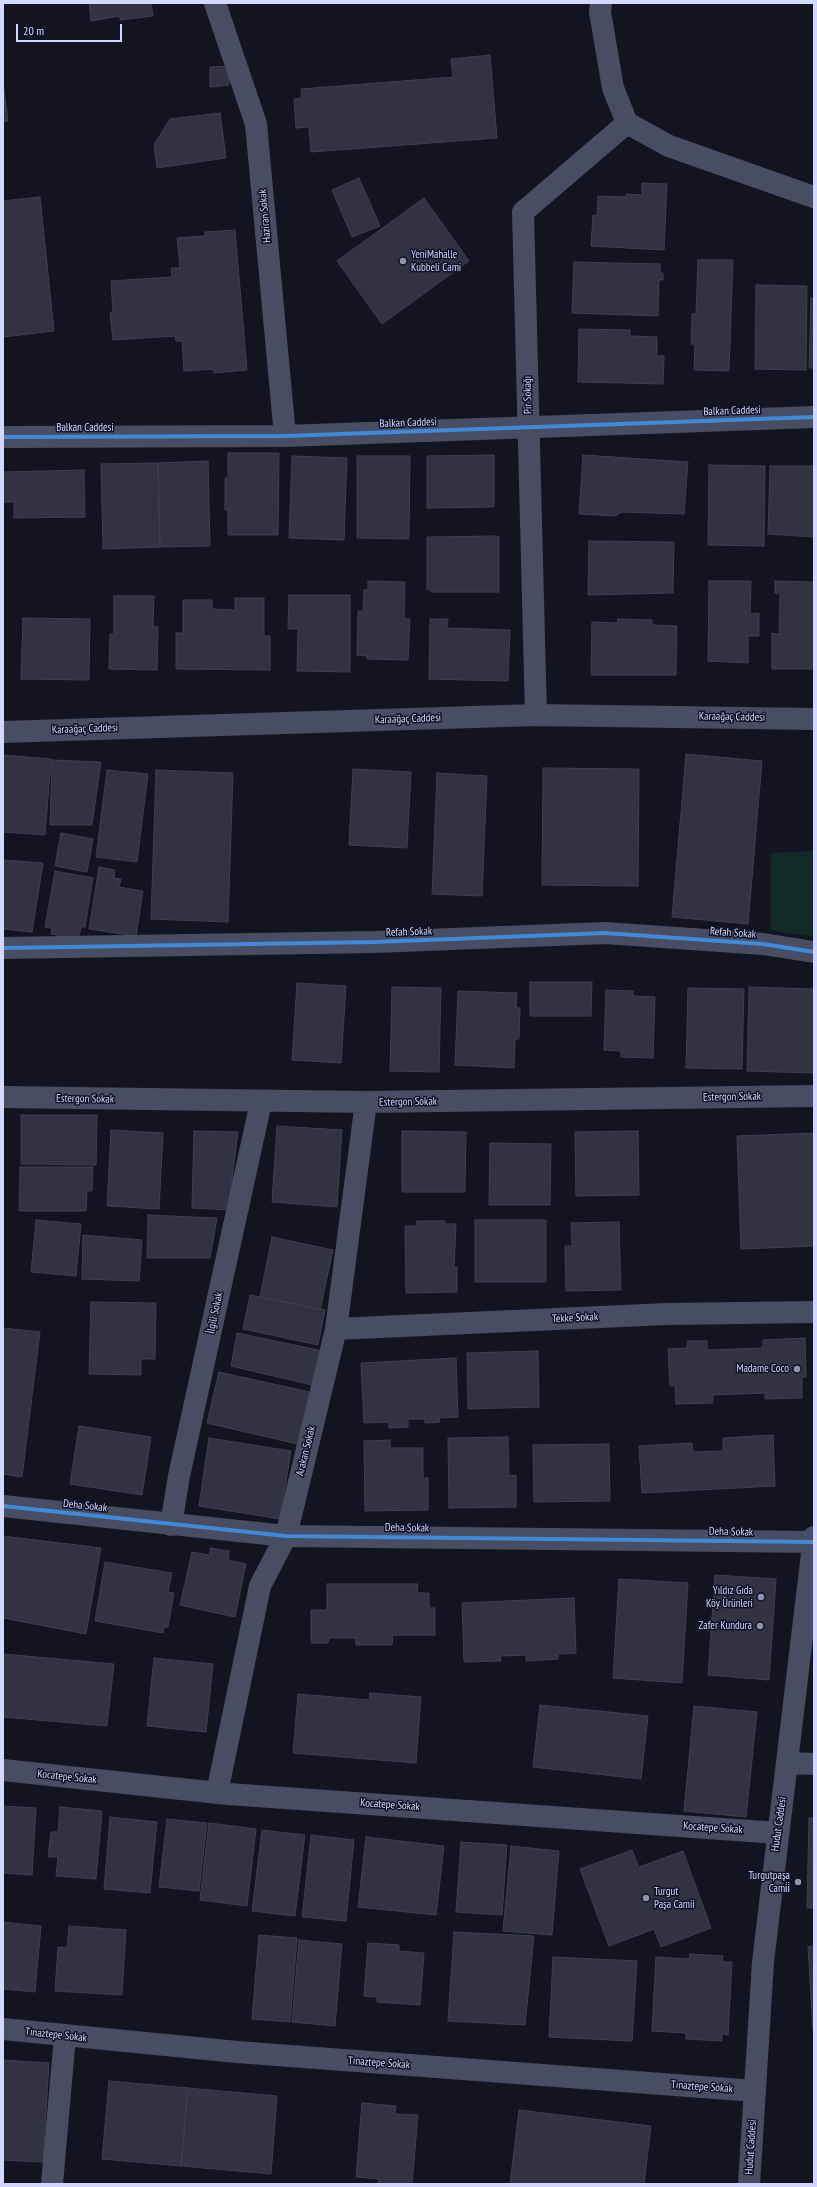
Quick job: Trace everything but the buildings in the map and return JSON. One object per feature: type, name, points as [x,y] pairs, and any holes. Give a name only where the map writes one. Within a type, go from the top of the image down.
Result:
[{"type":"street","name":"Haziran Sokak","points":[[215,3],[256,124],[285,436]]},
{"type":"street","points":[[601,3],[600,12],[612,88],[627,124],[669,146],[814,197]]},
{"type":"street","name":"Pir Sokağı","points":[[536,714],[523,212],[627,124]]},
{"type":"street","name":"Balkan Caddesi","points":[[3,437],[285,436],[814,417]]},
{"type":"street","name":"Karaağaç Caddesi","points":[[3,732],[536,714],[814,719]]},
{"type":"street","name":"Refah Sokak","points":[[3,948],[359,942],[605,933],[763,944],[814,952]]},
{"type":"street","name":"Estergon Sokak","points":[[3,1097],[261,1102],[366,1102],[814,1096]]},
{"type":"street","name":"İlgili Sokak","points":[[171,1525],[179,1476],[261,1102]]},
{"type":"street","name":"Arakan Sokak","points":[[217,1793],[260,1586],[286,1536],[336,1329],[366,1102]]},
{"type":"street","name":"Tekke Sokak","points":[[336,1329],[667,1314],[814,1312]]},
{"type":"street","name":"Deha Sokak","points":[[3,1506],[286,1536],[813,1540]]},
{"type":"street","name":"Hudut Caddesi","points":[[749,2184],[763,1962],[788,1763],[813,1540]]},
{"type":"street","points":[[788,1763],[814,1764]]},
{"type":"street","name":"Kocatepe Sokak","points":[[3,1770],[217,1793],[778,1833]]},
{"type":"street","name":"Tınaztepe Sokak","points":[[3,2030],[237,2052],[755,2091]]},
{"type":"street","points":[[52,2184],[65,2036]]},
{"type":"green space","points":[[814,851],[814,937],[770,930],[771,853]]},
{"type":"cycle path","points":[[3,437],[285,436],[814,417]]},
{"type":"cycle path","points":[[3,948],[375,942],[605,933],[763,944],[814,952]]},
{"type":"cycle path","points":[[3,1506],[286,1536],[814,1542]]},
{"type":"place","name":"YeniMahalle Kubbeli Cami","points":[[403,261]]},
{"type":"place","name":"Madame Coco","points":[[797,1369]]},
{"type":"place","name":"Yıldız Gıda Köy Ürünleri","points":[[761,1597]]},
{"type":"place","name":"Zafer Kundura","points":[[760,1626]]},
{"type":"place","name":"Turgutpaşa Cami̇i̇","points":[[798,1882]]},
{"type":"place","name":"Turgut Paşa Camii","points":[[646,1898]]}]
